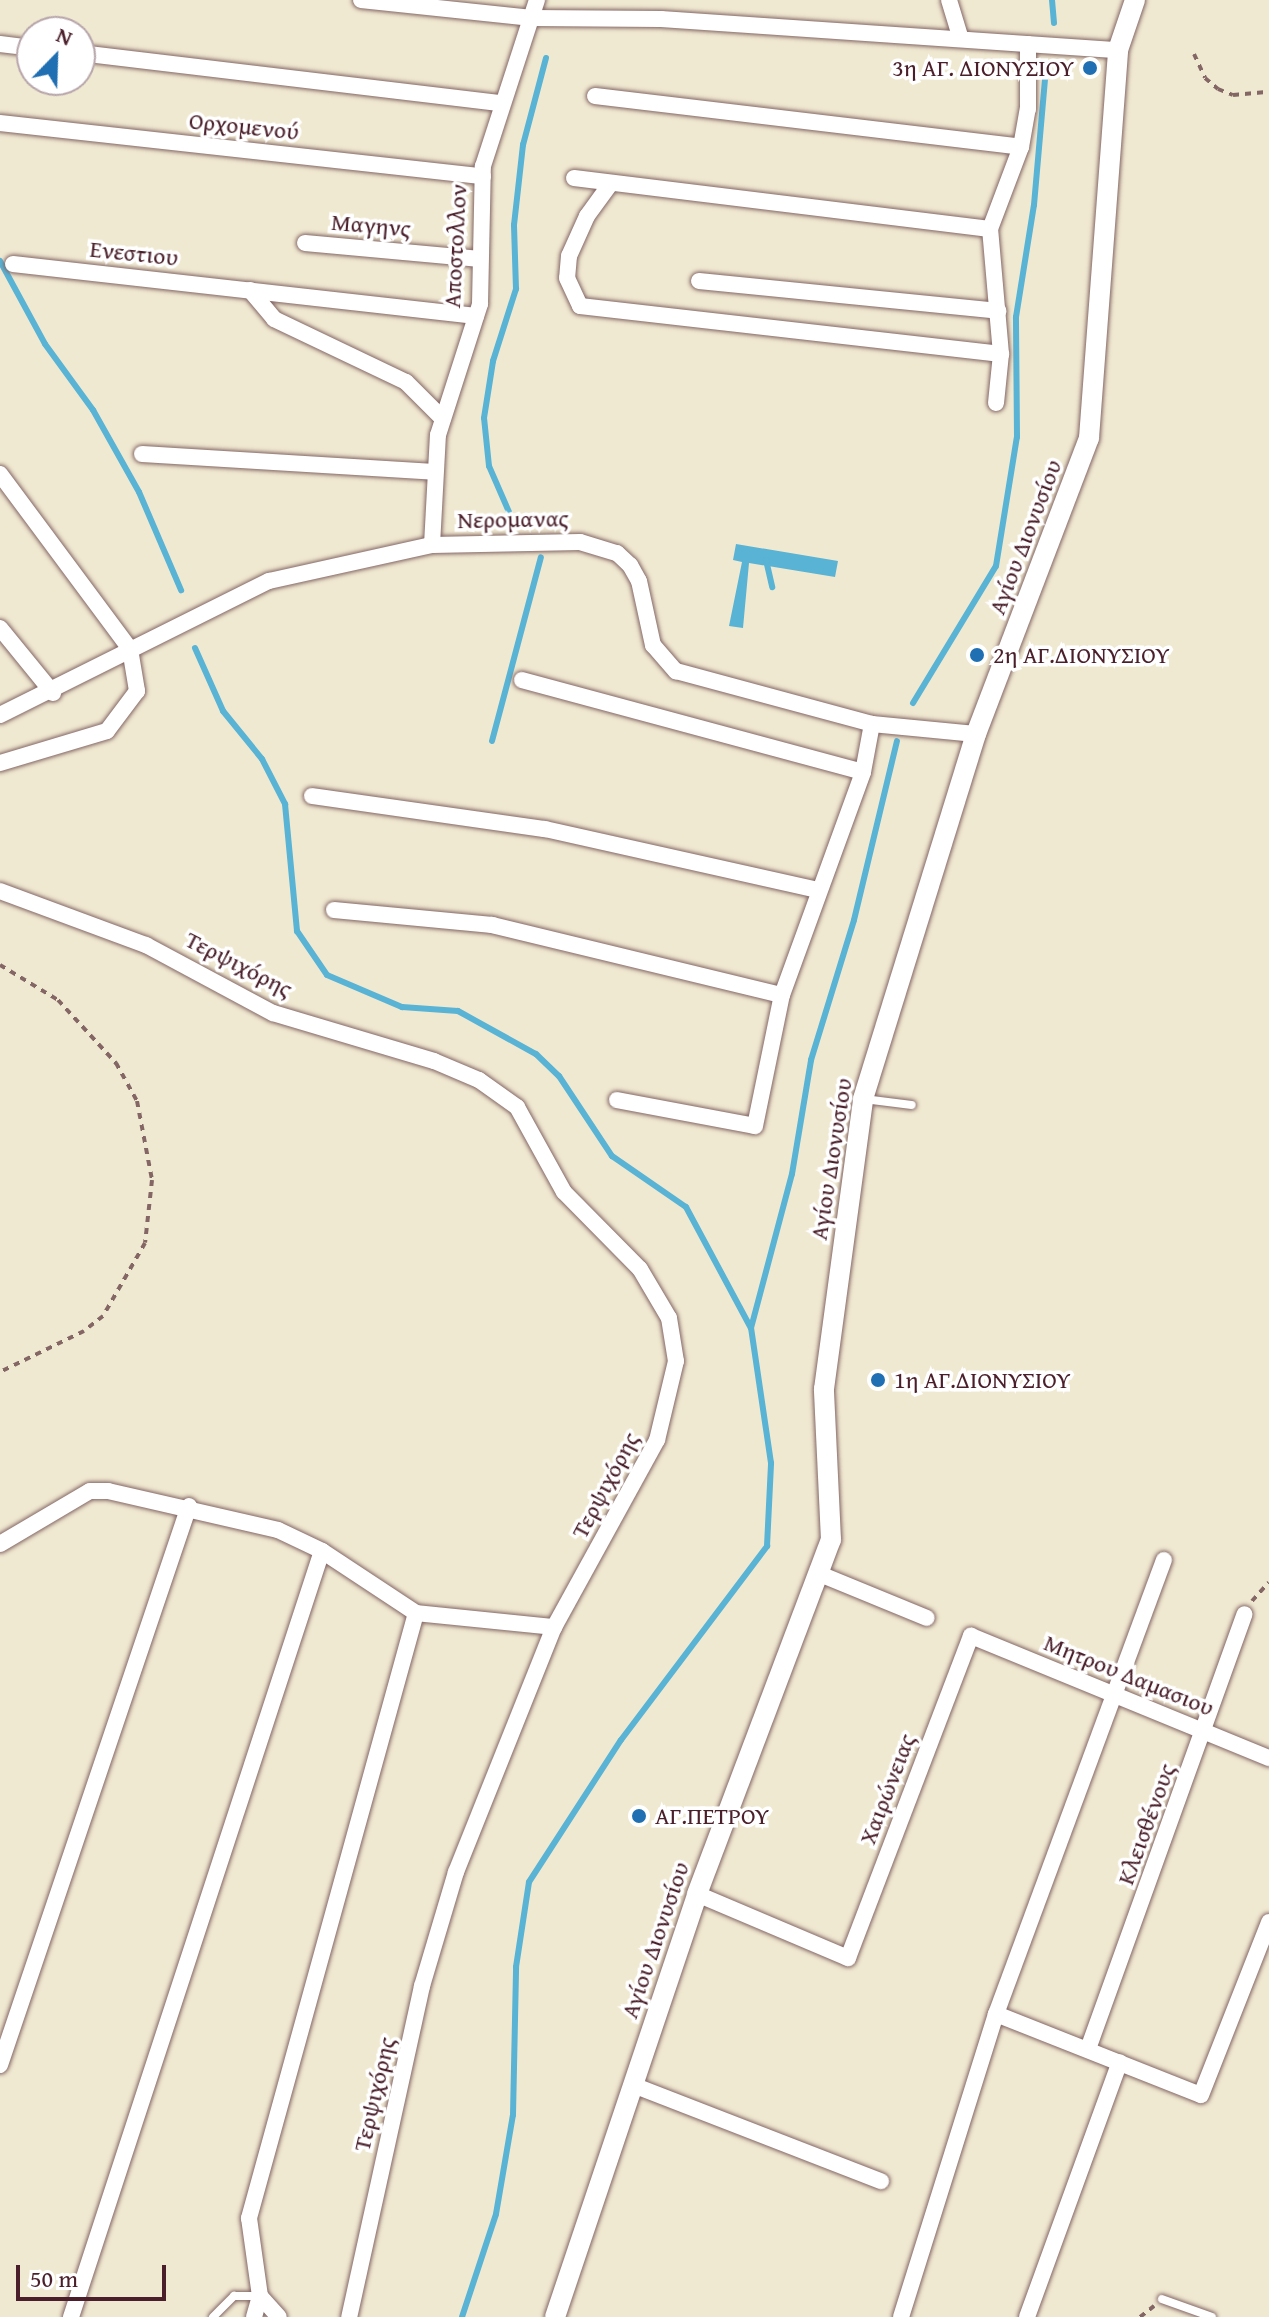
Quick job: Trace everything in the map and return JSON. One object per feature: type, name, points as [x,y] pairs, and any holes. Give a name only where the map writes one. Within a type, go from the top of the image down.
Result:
[{"type":"street","points":[[361,0],[532,18],[661,19],[1118,50]]},
{"type":"street","name":"Αποστολλον","points":[[432,545],[434,472],[443,419],[476,316],[483,176],[501,103],[537,0]]},
{"type":"street","points":[[949,0],[960,37]]},
{"type":"street","name":"Αγίου Διονυσίου","points":[[555,2317],[697,1894],[822,1575],[831,1540],[832,1506],[824,1389],[863,1099],[976,734],[1089,438],[1118,50],[1135,0]]},
{"type":"street","points":[[996,403],[1001,354],[990,229],[1021,147],[1028,109],[1028,44]]},
{"type":"street","points":[[96,55],[501,103]]},
{"type":"street","points":[[595,96],[1021,147]]},
{"type":"street","name":"Ορχομενού","points":[[0,123],[483,176]]},
{"type":"street","points":[[574,178],[990,229]]},
{"type":"street","points":[[611,183],[587,216],[569,256],[567,278],[580,306],[1001,354]]},
{"type":"street","name":"Μαγηνς","points":[[305,243],[480,259]]},
{"type":"street","name":"Ενεστιου","points":[[13,264],[476,316]]},
{"type":"street","points":[[699,281],[999,311]]},
{"type":"street","points":[[250,290],[274,319],[406,382],[443,419]]},
{"type":"street","points":[[142,454],[434,472]]},
{"type":"street","points":[[0,474],[130,649],[137,691],[107,731],[0,763]]},
{"type":"street","name":"Νερομανας","points":[[0,715],[53,693],[130,649],[269,581],[432,545],[600,546],[630,565],[639,581],[653,645],[676,671],[872,724],[976,734]]},
{"type":"street","points":[[0,628],[53,693]]},
{"type":"street","points":[[522,680],[863,772]]},
{"type":"street","points":[[617,1100],[755,1126],[782,995],[817,890],[863,772],[872,724]]},
{"type":"street","points":[[312,796],[545,829],[817,890]]},
{"type":"street","name":"Τερψιχόρης","points":[[0,891],[146,945],[273,1013],[434,1061],[479,1080],[517,1107],[564,1192],[657,1291],[669,1318],[676,1361],[657,1440],[554,1627],[456,1872],[422,1986],[349,2317]]},
{"type":"street","points":[[334,910],[492,925],[782,995]]},
{"type":"street","points":[[0,1544],[90,1491],[189,1506],[278,1530],[322,1551],[416,1613],[554,1627]]},
{"type":"street","points":[[0,2065],[189,1506]]},
{"type":"street","points":[[71,2317],[322,1551]]},
{"type":"street","points":[[901,2317],[996,2014],[1164,1560]]},
{"type":"street","points":[[822,1575],[927,1618]]},
{"type":"street","points":[[254,2317],[260,2296],[249,2218],[416,1613]]},
{"type":"street","name":"Κλεισθένους","points":[[1088,2049],[1206,1732],[1245,1614]]},
{"type":"street","name":"Μητρου Δαμασιου","points":[[971,1636],[1269,1758]]},
{"type":"street","name":"Χαιρώνειας","points":[[697,1894],[848,1958],[971,1636]]},
{"type":"street","points":[[996,2014],[1201,2095],[1269,1922]]},
{"type":"street","points":[[1027,2317],[1120,2062]]},
{"type":"street","points":[[633,2085],[881,2181]]},
{"type":"street","points":[[260,2296],[279,2317]]},
{"type":"lane","points":[[863,1099],[912,1105]]},
{"type":"lane","points":[[213,2317],[234,2296],[260,2296]]},
{"type":"lane","points":[[1162,2299],[1212,2317]]},
{"type":"path","points":[[1194,54],[1205,78],[1218,89],[1233,95],[1269,92]]},
{"type":"path","points":[[0,965],[58,1000],[116,1063],[137,1101],[152,1180],[145,1243],[103,1316],[84,1331],[0,1372]]},
{"type":"path","points":[[1245,1614],[1269,1582]]},
{"type":"water","points":[[736,544],[838,561],[835,577],[749,563],[743,628],[729,626],[742,562],[733,560]]},
{"type":"waterway","points":[[1052,0],[1054,23]]},
{"type":"waterway","points":[[509,512],[489,466],[484,418],[493,361],[516,289],[514,225],[523,145],[546,58]]},
{"type":"waterway","points":[[913,703],[996,566],[1017,437],[1016,317],[1034,205],[1046,67]]},
{"type":"waterway","points":[[0,261],[45,344],[93,410],[139,492],[181,590]]},
{"type":"waterway","points":[[492,741],[541,557]]},
{"type":"waterway","points":[[766,560],[772,587]]},
{"type":"waterway","points":[[195,648],[223,711],[262,759],[285,804],[297,931],[327,975],[402,1007],[458,1011],[536,1054],[559,1076],[612,1156],[686,1207],[751,1328]]},
{"type":"waterway","points":[[462,2317],[496,2214],[513,2115],[516,1967],[529,1882],[621,1740],[767,1546],[771,1463],[751,1328],[792,1174],[811,1060],[854,920],[897,741]]},
{"type":"place","name":"3η ΑΓ. ΔΙΟΝΥΣΙΟΥ","points":[[1090,68]]},
{"type":"place","name":"2η ΑΓ.ΔΙΟΝΥΣΙΟΥ","points":[[977,655]]},
{"type":"place","name":"1η ΑΓ.ΔΙΟΝΥΣΙΟΥ","points":[[878,1380]]},
{"type":"place","name":"ΑΓ.ΠΕΤΡΟΥ","points":[[639,1816]]}]
